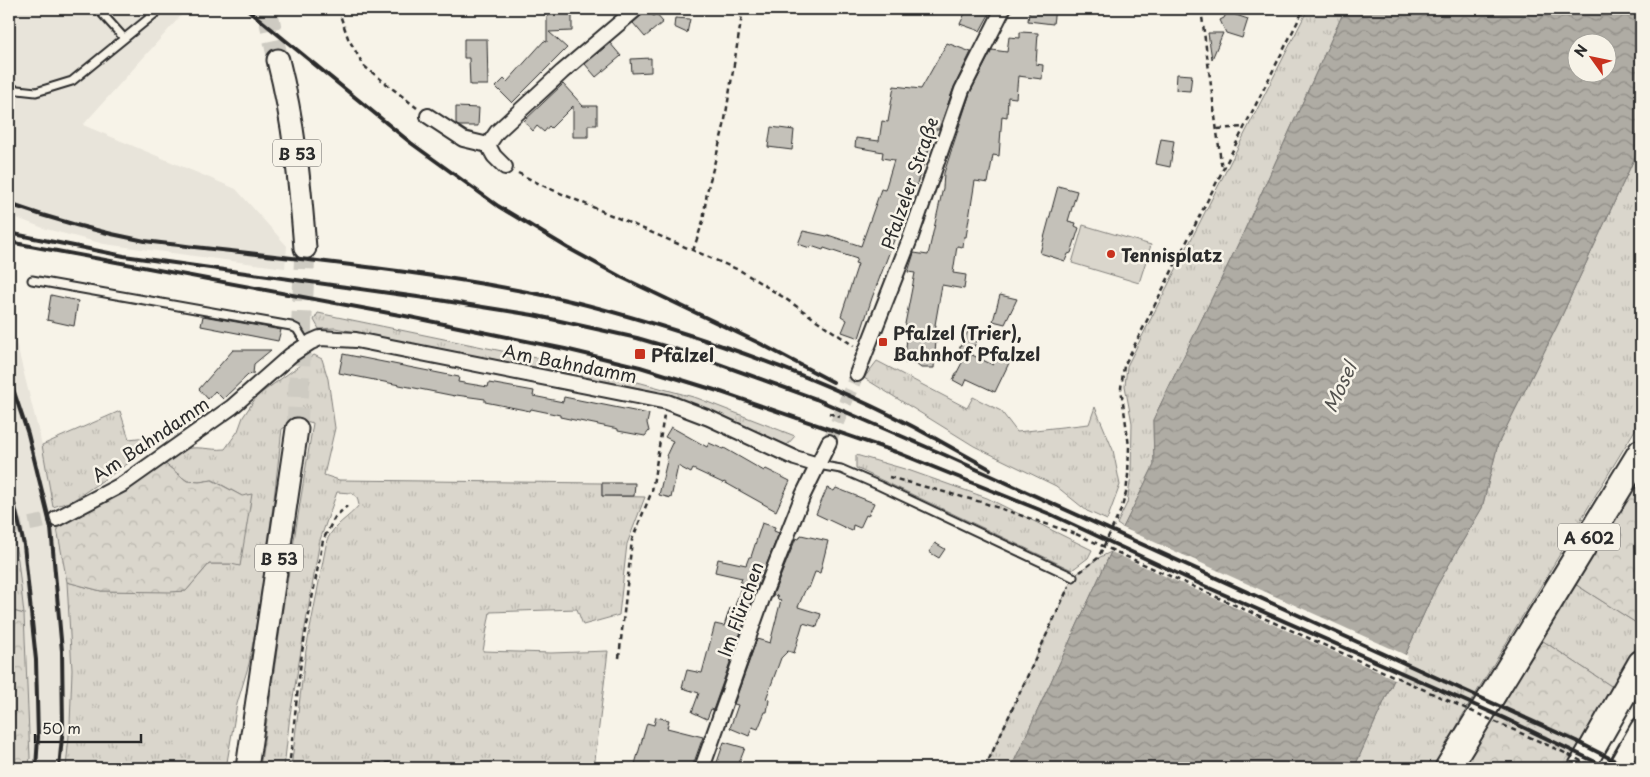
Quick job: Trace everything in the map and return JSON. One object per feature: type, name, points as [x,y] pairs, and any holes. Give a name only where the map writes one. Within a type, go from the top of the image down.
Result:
[{"type":"highway","name":"A 602","points":[[1448,768],[1641,452]]},
{"type":"highway","points":[[1581,768],[1641,663]]},
{"type":"main road","name":"B 53","points":[[278,60],[296,142],[305,248]]},
{"type":"main road","name":"B 53","points":[[247,768],[297,429]]},
{"type":"main road","points":[[1618,768],[1641,728]]},
{"type":"street","points":[[488,145],[497,132],[562,72],[636,9]]},
{"type":"street","name":"Pfalzeler Straße","points":[[857,374],[910,239],[962,90],[1003,9]]},
{"type":"street","points":[[428,116],[463,139],[488,145],[494,156],[505,167]]},
{"type":"street","name":"Am Bahndamm","points":[[56,518],[123,484],[232,407],[291,355],[320,338],[356,340],[667,402],[709,418],[795,458],[818,465]]},
{"type":"street","points":[[818,465],[829,442]]},
{"type":"street","name":"Im Flürchen","points":[[702,768],[769,582],[803,495],[818,465]]},
{"type":"lane","points":[[98,9],[124,38]]},
{"type":"lane","points":[[9,89],[36,92],[72,80],[158,11],[155,9]]},
{"type":"lane","points":[[32,280],[292,326],[297,329],[307,345]]},
{"type":"lane","points":[[818,465],[841,469],[872,482],[1073,577]]},
{"type":"path","points":[[338,9],[348,38],[364,66],[428,116]]},
{"type":"path","points":[[693,251],[703,220],[707,192],[724,126],[743,9]]},
{"type":"path","points":[[1201,9],[1222,172]]},
{"type":"path","points":[[985,768],[1073,577],[1098,558],[1121,510],[1126,493],[1129,446],[1121,388],[1124,366],[1304,9]]},
{"type":"path","points":[[1217,129],[1244,128]]},
{"type":"path","points":[[505,167],[546,187],[740,271],[783,297],[866,354]]},
{"type":"path","points":[[619,658],[632,540],[652,491],[667,402]]},
{"type":"path","points":[[829,413],[840,417]]},
{"type":"path","points":[[884,476],[981,502],[1076,534],[1530,737],[1595,768]]},
{"type":"path","points":[[289,768],[302,652],[323,540],[335,517],[348,506]]},
{"type":"path","points":[[324,768],[390,763]]},
{"type":"shaded area","points":[[9,9],[187,9],[83,125],[236,189],[287,246],[285,268],[104,244],[46,229],[9,215]]},
{"type":"shaded area","points":[[9,334],[17,346],[42,445],[67,582],[72,670],[66,768],[28,768],[30,758],[24,614],[18,560],[9,517]]},
{"type":"green space","points":[[1308,9],[1345,9],[1241,238],[1153,420],[1154,465],[1123,528],[1117,524],[1127,503],[1131,476],[1132,423],[1125,386],[1127,366]]},
{"type":"green space","points":[[1641,144],[1641,420],[1464,713],[1434,768],[1354,768],[1436,587],[1482,508],[1498,444],[1558,324]]},
{"type":"green space","name":"Tennisplatz","points":[[1083,225],[1151,245],[1139,283],[1072,263]]},
{"type":"green space","points":[[318,313],[589,369],[697,398],[795,436],[787,445],[692,403],[649,390],[335,328],[319,329],[314,320]]},
{"type":"green space","points":[[314,355],[322,359],[328,379],[335,428],[324,475],[339,480],[602,483],[602,496],[645,497],[627,544],[619,615],[583,625],[577,609],[490,612],[483,651],[551,653],[608,651],[594,768],[291,768],[306,650],[327,540],[334,529],[359,505],[357,497],[351,493],[337,492],[320,540],[290,715],[284,768],[260,768],[283,608],[313,423],[298,419],[282,429],[258,615],[249,664],[237,704],[226,768],[66,768],[72,670],[67,582],[101,591],[186,591],[209,564],[231,564],[242,496],[213,480],[187,481],[164,463],[176,453],[186,449],[225,449],[238,431],[243,417],[257,396]]},
{"type":"green space","points":[[877,361],[967,408],[973,397],[1001,411],[1017,432],[1089,424],[1095,407],[1113,450],[1120,485],[1107,520],[1087,511],[1056,486],[974,446],[864,378]]},
{"type":"green space","points":[[120,411],[129,439],[172,434],[72,501],[53,507],[42,445]]},
{"type":"green space","points":[[856,455],[908,470],[987,498],[1092,550],[1088,558],[1072,570],[856,468]]},
{"type":"green space","points":[[164,463],[187,481],[212,480],[242,496],[252,494],[240,566],[209,564],[186,591],[101,591],[67,582],[56,523],[89,511]]},
{"type":"green space","points":[[1641,473],[1641,626],[1575,584]]},
{"type":"green space","points":[[14,540],[24,614],[9,610],[9,541]]},
{"type":"green space","points":[[1111,552],[1011,768],[985,768],[1073,577],[1098,558]]},
{"type":"green space","points":[[1575,584],[1641,626],[1641,639],[1614,688],[1540,639]]},
{"type":"green space","points":[[9,610],[24,614],[30,758],[28,768],[9,768]]},
{"type":"green space","points":[[1540,639],[1614,688],[1567,768],[1463,768],[1520,669]]},
{"type":"water","name":"Mosel","points":[[1345,9],[1641,9],[1641,144],[1558,324],[1498,444],[1482,508],[1436,587],[1354,768],[1011,768],[1111,552],[1154,465],[1153,420],[1241,238]]},
{"type":"pier","points":[[1121,527],[1408,656],[1397,680],[1109,551]]},
{"type":"building","points":[[648,9],[653,16],[656,14],[663,22],[645,37],[633,23]]},
{"type":"building","points":[[967,9],[992,9],[980,31],[960,24]]},
{"type":"building","points":[[1033,9],[1055,9],[1053,24],[1028,21],[1029,12]]},
{"type":"building","points":[[549,12],[572,12],[572,31],[549,32],[567,48],[512,103],[496,87],[504,79],[507,82],[544,41],[547,42],[547,17]]},
{"type":"building","points":[[1227,12],[1248,19],[1242,38],[1226,33],[1220,20],[1224,18]]},
{"type":"building","points":[[675,18],[690,19],[687,33],[674,27]]},
{"type":"building","points":[[1020,32],[1038,33],[1036,64],[1043,65],[1042,79],[1018,76],[1016,98],[1008,97],[1007,117],[1002,116],[999,156],[993,155],[988,183],[975,181],[966,237],[964,237],[963,247],[957,246],[953,273],[966,275],[964,289],[942,285],[935,325],[934,368],[921,368],[916,364],[905,363],[907,325],[905,324],[915,273],[908,272],[914,253],[928,255],[943,188],[944,173],[970,93],[992,50],[1007,52],[1009,37],[1020,38]]},
{"type":"building","points":[[1208,33],[1223,33],[1212,59]]},
{"type":"building","points":[[464,39],[487,39],[488,85],[470,85],[469,58],[464,58]]},
{"type":"building","points":[[610,43],[621,56],[596,77],[585,64]]},
{"type":"building","points":[[947,43],[971,52],[954,87],[939,129],[936,129],[904,220],[902,219],[872,298],[859,338],[842,332],[847,320],[841,316],[858,264],[855,263],[857,259],[824,248],[823,250],[811,246],[810,248],[798,244],[803,231],[828,235],[861,246],[881,189],[885,190],[894,160],[882,158],[883,152],[855,147],[856,138],[879,141],[882,121],[888,122],[894,86],[921,89]]},
{"type":"building","points":[[651,58],[651,72],[632,73],[631,59]]},
{"type":"building","points":[[1177,74],[1192,75],[1190,91],[1176,90]]},
{"type":"building","points":[[563,84],[583,106],[597,106],[597,125],[588,125],[588,137],[573,137],[573,106],[551,128],[549,126],[544,132],[537,126],[533,131],[524,121]]},
{"type":"building","points":[[456,107],[479,108],[478,126],[458,126],[456,124]]},
{"type":"building","points":[[771,127],[794,130],[792,150],[768,147]]},
{"type":"building","points":[[1161,139],[1174,141],[1170,167],[1156,164]]},
{"type":"building","points":[[1058,186],[1077,191],[1068,221],[1076,223],[1075,226],[1079,228],[1071,253],[1068,254],[1065,261],[1040,253]]},
{"type":"building","points":[[51,295],[78,301],[74,326],[47,320]]},
{"type":"building","points":[[1000,295],[1017,299],[1005,324],[993,321]]},
{"type":"building","points":[[203,316],[281,330],[278,341],[201,326]]},
{"type":"building","points":[[970,327],[981,333],[970,354],[993,365],[996,357],[1009,363],[995,392],[967,379],[964,386],[953,380],[967,353],[959,349]]},
{"type":"building","points":[[233,350],[271,350],[254,364],[253,374],[248,375],[223,399],[215,391],[208,399],[199,389]]},
{"type":"building","points":[[343,354],[459,377],[458,382],[488,387],[489,383],[534,391],[533,396],[563,402],[564,397],[649,414],[647,423],[649,431],[645,436],[618,431],[618,429],[560,417],[560,415],[485,402],[485,399],[455,396],[339,373]]},
{"type":"building","points":[[671,427],[707,447],[709,443],[724,448],[764,471],[766,469],[790,481],[776,511],[724,482],[693,469],[691,473],[678,466],[671,498],[659,495],[668,457],[666,456],[673,441],[665,437]]},
{"type":"building","points":[[602,483],[635,483],[634,496],[602,496]]},
{"type":"building","points":[[827,488],[834,491],[836,488],[874,503],[860,528],[853,525],[852,531],[816,514]]},
{"type":"building","points":[[762,523],[775,527],[774,531],[779,533],[756,591],[754,590],[713,710],[711,709],[707,719],[692,712],[699,693],[682,688],[687,670],[702,673],[715,624],[724,626],[730,608],[734,609],[741,587],[739,587],[742,578],[715,572],[718,559],[746,565],[749,557],[751,557]]},
{"type":"building","points":[[801,535],[828,541],[820,573],[815,572],[809,588],[806,588],[798,607],[821,614],[817,627],[803,623],[794,653],[788,651],[781,658],[766,699],[769,700],[767,712],[765,712],[758,729],[752,727],[749,736],[730,728],[738,705],[734,704],[757,639],[770,643],[781,600],[777,599],[778,596],[773,595],[796,538],[799,539]]},
{"type":"building","points":[[935,543],[945,549],[939,558],[929,552]]},
{"type":"building","points":[[656,717],[669,720],[667,728],[703,737],[692,768],[646,768],[646,766],[635,764],[647,723],[654,725]]},
{"type":"building","points":[[724,742],[745,748],[737,768],[715,768]]},
{"type":"tunnel","points":[[267,9],[278,60]]},
{"type":"tunnel","points":[[297,429],[305,248]]},
{"type":"tunnel","points":[[829,442],[857,374]]},
{"type":"tunnel","points":[[9,528],[56,519]]},
{"type":"railway","points":[[247,9],[411,143],[498,206],[621,277],[759,343],[833,382]]},
{"type":"railway","points":[[9,204],[76,225],[145,241],[401,271],[503,287],[581,304],[664,327],[768,362],[869,405],[934,438]]},
{"type":"railway","points":[[9,233],[124,256],[533,315],[637,338],[688,353],[816,399],[945,455],[1576,741],[1629,768]]},
{"type":"railway","points":[[9,242],[405,316],[565,349],[640,367],[721,392],[896,452],[1050,514],[1200,584],[1504,718],[1608,768]]},
{"type":"railway","points":[[9,377],[28,434],[51,528],[62,651],[63,727],[59,768]]},
{"type":"railway","points":[[929,435],[990,469]]},
{"type":"railway","points":[[9,482],[24,545],[36,660],[38,737],[36,768]]},
{"type":"place","name":"Tennisplatz","points":[[1111,254]]},
{"type":"place","name":"Pfalzel (Trier), Bahnhof Pfalzel","points":[[883,342]]},
{"type":"place","name":"Pfalzel","points":[[640,354]]}]
